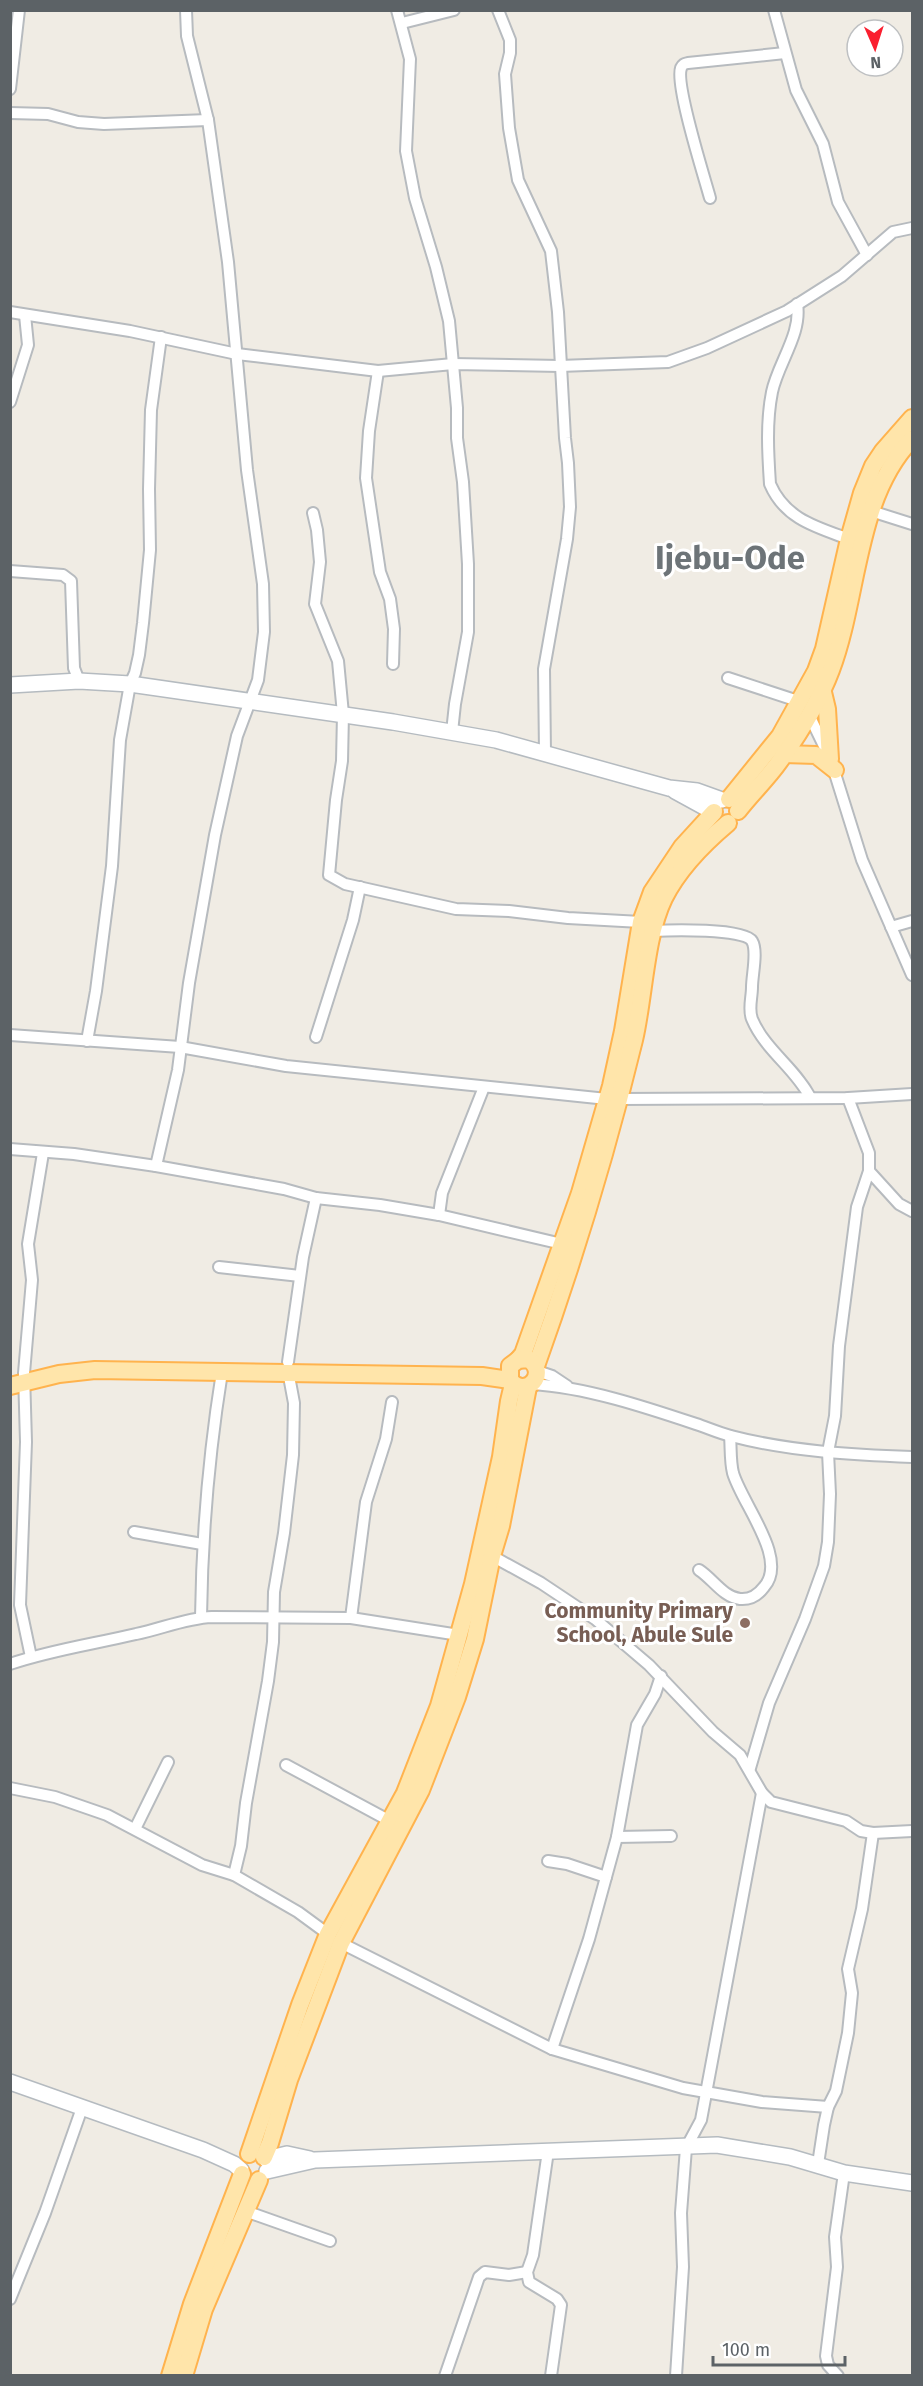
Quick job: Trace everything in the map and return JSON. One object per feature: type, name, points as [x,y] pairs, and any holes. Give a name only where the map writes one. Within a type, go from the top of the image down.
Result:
[{"type":"main road","points":[[724,809],[784,754],[805,709],[824,650],[849,538],[862,493],[873,466],[912,418]]},
{"type":"main road","points":[[335,1939],[402,1829],[434,1761],[475,1639],[492,1556],[501,1526],[523,1375],[523,1354],[635,1037],[647,927],[681,871],[707,840],[724,809],[780,736],[822,688],[837,653],[877,494],[891,465],[912,439]]},
{"type":"main road","points":[[822,688],[827,709],[833,765]]},
{"type":"main road","points":[[784,754],[816,755],[833,765]]},
{"type":"main road","points":[[170,2376],[199,2284],[254,2165],[270,2143],[335,1939],[405,1793],[427,1740],[459,1635],[501,1457],[508,1401],[523,1375],[598,1180],[613,1099]]},
{"type":"main road","points":[[17,1380],[84,1362],[288,1367],[499,1377],[523,1375]]},
{"type":"main road","points":[[17,1380],[95,1370],[222,1372],[288,1367]]},
{"type":"main road","points":[[184,2376],[204,2309],[245,2211],[254,2165]]},
{"type":"street","points":[[10,89],[19,10]]},
{"type":"street","points":[[156,1166],[178,1070],[201,906],[215,835],[237,736],[258,680],[264,632],[263,584],[247,470],[228,262],[208,120],[187,36],[186,10]]},
{"type":"street","points":[[397,10],[410,59],[406,151],[415,198],[436,267],[448,321],[457,408],[457,438],[463,482],[469,604],[468,632],[452,732]]},
{"type":"street","points":[[402,23],[454,10]]},
{"type":"street","points":[[498,10],[510,40],[510,54],[505,74],[509,128],[518,180],[551,251],[558,312],[568,463],[570,507],[567,538],[544,669],[545,753]]},
{"type":"street","points":[[774,10],[796,90],[822,144],[838,202],[867,255]]},
{"type":"street","points":[[710,198],[683,91],[681,69],[683,65],[785,53]]},
{"type":"street","points":[[10,113],[48,114],[78,122],[104,124],[208,120]]},
{"type":"street","points":[[10,312],[160,337],[237,354],[378,371],[453,364],[560,366],[668,362],[706,348],[787,311],[842,276],[893,232],[912,228]]},
{"type":"street","points":[[796,304],[797,325],[779,366],[769,410],[770,484],[775,496],[795,517],[806,524],[849,538]]},
{"type":"street","points":[[10,402],[28,345],[25,315]]},
{"type":"street","points":[[87,1041],[112,866],[120,740],[130,684],[139,655],[150,550],[151,410],[160,337]]},
{"type":"street","points":[[378,371],[369,431],[366,478],[380,572],[390,599],[394,628],[393,664]]},
{"type":"street","points":[[872,511],[912,524]]},
{"type":"street","points":[[313,513],[320,562],[315,604],[338,661],[343,714],[342,761],[329,875],[345,884],[456,909],[509,911],[746,936],[753,942],[756,956],[752,968],[750,1008],[752,1018],[778,1059],[802,1081],[810,1097]]},
{"type":"street","points":[[10,571],[63,575],[71,582],[74,668],[79,681]]},
{"type":"street","points":[[728,678],[805,709],[833,765],[862,860],[912,975]]},
{"type":"street","points":[[10,686],[79,681],[130,684],[250,700],[452,732],[496,740],[669,788],[697,791],[724,809]]},
{"type":"street","points":[[316,1037],[353,920],[360,887]]},
{"type":"street","points":[[891,927],[912,921]]},
{"type":"street","points":[[10,1035],[180,1047],[286,1066],[613,1099],[848,1098],[912,1094]]},
{"type":"street","points":[[439,1215],[448,1174],[484,1087]]},
{"type":"street","points":[[750,1768],[769,1703],[806,1619],[824,1566],[828,1542],[830,1494],[828,1452],[835,1416],[838,1346],[857,1208],[869,1171],[869,1153],[848,1098]]},
{"type":"street","points":[[10,1149],[74,1154],[156,1166],[284,1189],[316,1198],[380,1205],[439,1215],[562,1244]]},
{"type":"street","points":[[31,1657],[20,1605],[26,1442],[17,1380],[32,1280],[28,1244],[43,1153]]},
{"type":"street","points":[[869,1171],[899,1204],[912,1211]]},
{"type":"street","points":[[234,1875],[241,1846],[246,1803],[268,1681],[273,1616],[295,1424],[288,1367],[300,1276],[316,1198]]},
{"type":"street","points":[[219,1267],[300,1276]]},
{"type":"street","points":[[201,1617],[202,1544],[213,1425],[222,1372]]},
{"type":"street","points":[[523,1375],[694,1423],[730,1436],[828,1452],[912,1457]]},
{"type":"street","points":[[351,1618],[366,1502],[386,1439],[392,1402]]},
{"type":"street","points":[[699,1570],[712,1578],[720,1589],[740,1599],[757,1596],[767,1584],[772,1571],[771,1554],[746,1504],[733,1471],[730,1436]]},
{"type":"street","points":[[134,1532],[202,1544]]},
{"type":"street","points":[[492,1556],[541,1583],[595,1620],[661,1676],[712,1732],[740,1755],[750,1768],[762,1793],[771,1802],[786,1808],[846,1821],[861,1831],[873,1833],[912,1831]]},
{"type":"street","points":[[10,1664],[201,1617],[351,1618],[459,1635]]},
{"type":"street","points":[[552,2049],[588,1939],[617,1837],[637,1725],[655,1695],[661,1676]]},
{"type":"street","points":[[135,1829],[168,1762]]},
{"type":"street","points":[[286,1765],[390,1821]]},
{"type":"street","points":[[10,1788],[82,1805],[135,1829],[202,1865],[234,1875],[298,1912],[335,1939],[552,2049],[683,2088],[762,2102],[828,2107]]},
{"type":"street","points":[[676,2376],[683,2267],[681,2213],[686,2148],[701,2120],[762,1793]]},
{"type":"street","points":[[818,2164],[828,2107],[836,2091],[848,2033],[852,1993],[848,1969],[864,1899],[873,1833]]},
{"type":"street","points":[[617,1837],[671,1836]]},
{"type":"street","points":[[548,1861],[567,1864],[606,1877]]},
{"type":"street","points":[[10,2082],[186,2144],[205,2145],[234,2152],[254,2165],[315,2160],[652,2146],[686,2148],[717,2145],[745,2148],[818,2164],[844,2173],[912,2183]]},
{"type":"street","points":[[10,2299],[45,2213],[82,2108]]},
{"type":"street","points":[[548,2151],[533,2255],[527,2272],[529,2282],[557,2299],[561,2305],[551,2376]]},
{"type":"street","points":[[838,2376],[828,2366],[826,2356],[837,2267],[835,2237],[844,2173]]},
{"type":"street","points":[[245,2211],[330,2241]]},
{"type":"street","points":[[445,2376],[478,2277],[485,2272],[509,2275],[527,2272]]},
{"type":"place","name":"Community Primary School, Abule Sule","points":[[745,1623]]},
{"type":"district","name":"Ijebu-Ode","points":[[730,557]]}]
